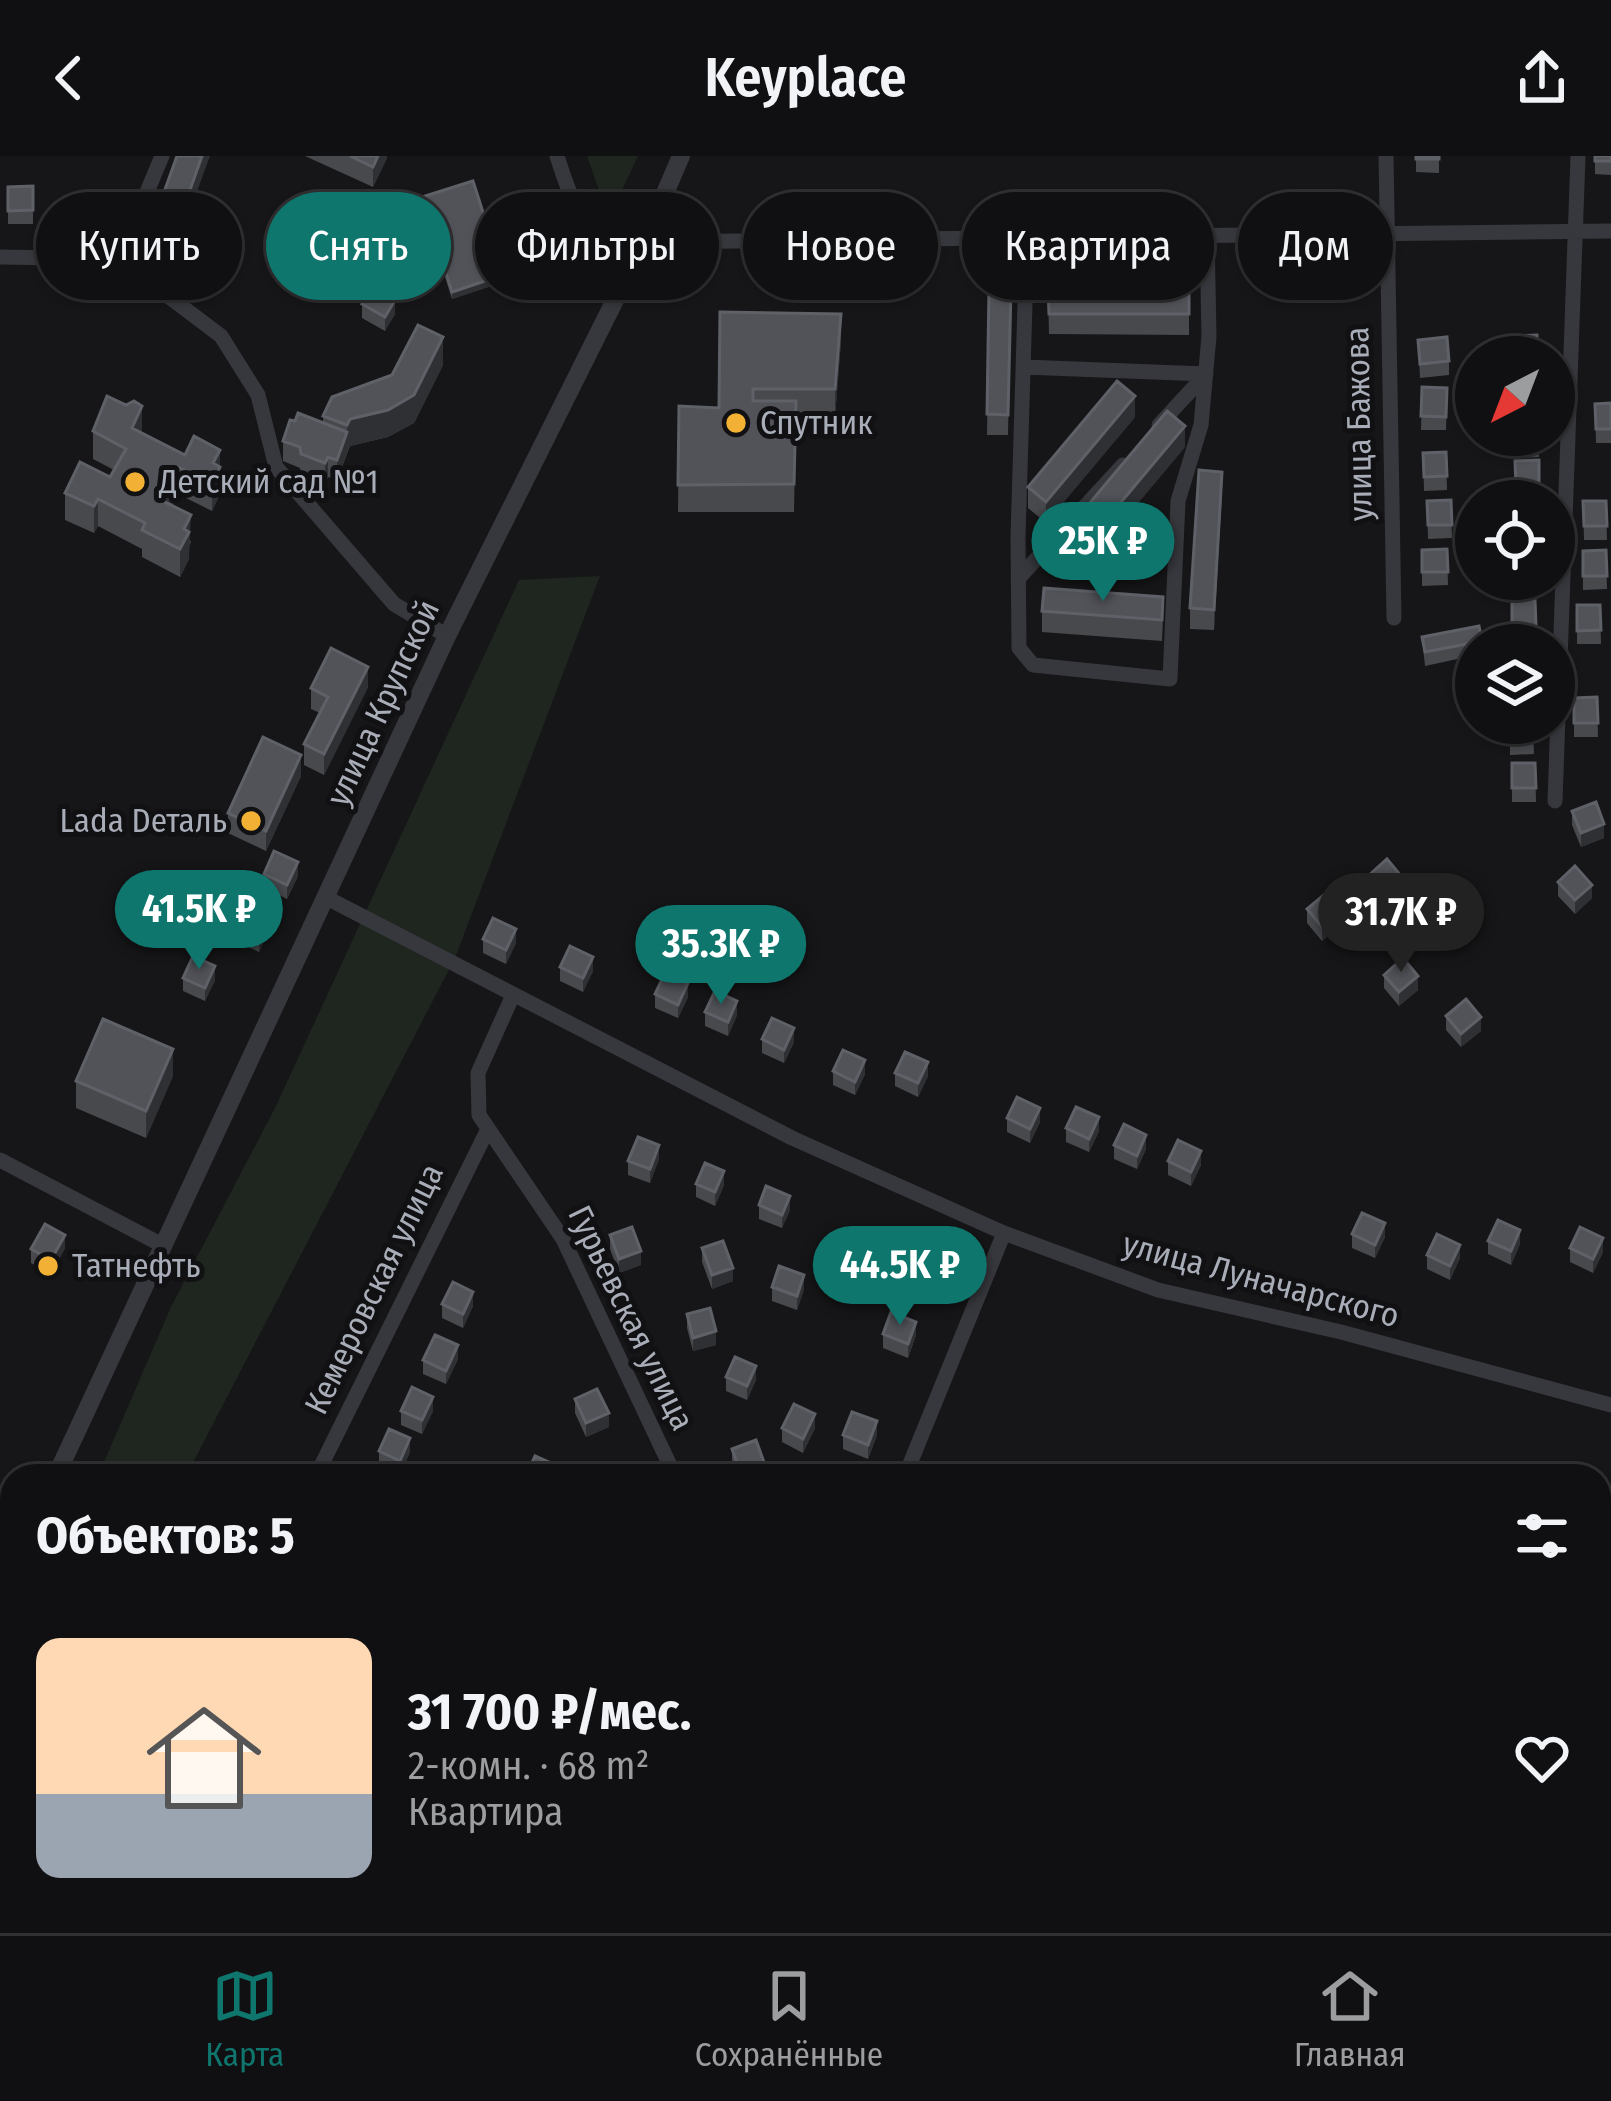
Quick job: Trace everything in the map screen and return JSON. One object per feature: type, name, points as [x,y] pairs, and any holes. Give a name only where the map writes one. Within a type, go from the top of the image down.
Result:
[{"type":"street","points":[[147,192],[162,156]]},
{"type":"street","points":[[557,156],[569,192]]},
{"type":"street","name":"улица Крупской","points":[[666,192],[681,156]]},
{"type":"street","name":"улица Бажова","points":[[1385,156],[1385,192]]},
{"type":"street","points":[[1555,801],[1577,156]]},
{"type":"street","points":[[1393,233],[1611,231]]},
{"type":"street","points":[[719,241],[962,238]]},
{"type":"street","points":[[0,257],[36,258]]},
{"type":"street","points":[[173,300],[221,336],[258,395],[276,467],[394,604],[447,636]]},
{"type":"street","name":"улица Крупской","points":[[62,1464],[447,636],[615,300]]},
{"type":"street","points":[[1026,300],[1019,648],[1034,665],[1170,679],[1178,501],[1202,425],[1207,300]]},
{"type":"street","name":"улица Бажова","points":[[1386,300],[1394,618]]},
{"type":"street","points":[[1023,367],[1206,374]]},
{"type":"street","points":[[1143,442],[1206,374]]},
{"type":"street","points":[[1018,580],[1127,460]]},
{"type":"street","name":"улица Луначарского","points":[[325,897],[792,1138],[1004,1233],[1157,1289],[1341,1332],[1611,1405]]},
{"type":"street","name":"Гурьевская улица","points":[[513,995],[478,1073],[478,1114],[563,1239],[669,1464]]},
{"type":"street","name":"Кемеровская улица","points":[[322,1464],[488,1129]]},
{"type":"street","points":[[0,1160],[164,1246]]},
{"type":"street","points":[[910,1464],[1004,1233]]},
{"type":"shaded area","points":[[587,156],[638,156],[622,190],[600,192]]},
{"type":"shaded area","points":[[600,576],[455,958],[192,1464],[103,1464],[171,1307],[275,1108],[519,580]]},
{"type":"building","points":[[177,156],[202,156],[189,192],[164,192]]},
{"type":"building","points":[[350,156],[378,156],[373,167]]},
{"type":"building","points":[[473,181],[477,192],[475,284],[452,292],[451,192],[438,192]]},
{"type":"building","points":[[33,186],[33,210],[8,211],[8,187]]},
{"type":"building","points":[[364,300],[395,300],[385,317],[362,304]]},
{"type":"building","points":[[989,300],[1011,300],[1008,415],[987,414]]},
{"type":"building","points":[[1048,300],[1189,300],[1189,314],[1049,314]]},
{"type":"building","name":"Спутник","points":[[720,312],[841,314],[835,389],[753,389],[753,401],[796,401],[794,484],[678,485],[679,406],[719,408]]},
{"type":"building","points":[[418,325],[443,337],[414,395],[388,410],[350,419],[347,425],[323,416],[332,397],[392,375]]},
{"type":"building","points":[[1447,337],[1449,361],[1420,364],[1418,340]]},
{"type":"building","points":[[1117,381],[1135,396],[1046,502],[1028,487]]},
{"type":"building","points":[[1422,387],[1447,388],[1446,417],[1421,416]]},
{"type":"building","points":[[107,396],[142,406],[132,428],[185,455],[194,436],[220,450],[213,463],[220,467],[212,484],[178,467],[161,500],[191,515],[180,549],[142,530],[145,523],[98,499],[94,506],[65,493],[80,462],[110,477],[126,449],[93,431]]},
{"type":"building","points":[[1611,403],[1611,429],[1596,429],[1595,404]]},
{"type":"building","points":[[1167,411],[1185,426],[1096,532],[1078,517]]},
{"type":"building","points":[[298,413],[347,432],[337,460],[328,457],[325,463],[283,441],[290,420],[295,421]]},
{"type":"building","points":[[1446,452],[1447,476],[1424,477],[1423,453]]},
{"type":"building","points":[[1539,460],[1539,480],[1516,480],[1515,461]]},
{"type":"building","points":[[1199,470],[1222,472],[1214,610],[1190,608]]},
{"type":"building","points":[[1451,500],[1452,525],[1428,525],[1427,501]]},
{"type":"building","points":[[1583,501],[1606,501],[1607,526],[1584,526]]},
{"type":"building","points":[[1447,549],[1448,572],[1422,572],[1422,550]]},
{"type":"building","points":[[1606,550],[1607,576],[1583,576],[1583,551]]},
{"type":"building","points":[[1044,588],[1163,597],[1162,620],[1042,611]]},
{"type":"building","points":[[1512,600],[1535,600],[1536,624],[1512,624]]},
{"type":"building","points":[[1577,605],[1600,605],[1601,630],[1577,631]]},
{"type":"building","points":[[1455,631],[1455,646],[1425,652],[1422,637]]},
{"type":"building","points":[[331,648],[368,667],[324,754],[304,744],[328,697],[311,688]]},
{"type":"building","points":[[1597,697],[1598,723],[1575,723],[1575,698]]},
{"type":"building","points":[[263,737],[301,755],[266,831],[228,813]]},
{"type":"building","points":[[1512,763],[1535,763],[1536,788],[1512,788]]},
{"type":"building","points":[[1596,802],[1604,824],[1581,833],[1572,811]]},
{"type":"building","points":[[274,851],[298,862],[287,885],[264,874]]},
{"type":"building","points":[[1387,859],[1402,877],[1383,893],[1368,876]]},
{"type":"building","points":[[1575,866],[1592,885],[1575,900],[1558,882]]},
{"type":"building","points":[[1326,893],[1341,911],[1322,927],[1307,909]]},
{"type":"building","points":[[244,904],[269,916],[259,939],[233,926]]},
{"type":"building","points":[[493,918],[516,929],[506,950],[483,939]]},
{"type":"building","points":[[570,946],[593,957],[583,978],[560,967]]},
{"type":"building","points":[[193,956],[215,966],[205,988],[183,978]]},
{"type":"building","points":[[1403,958],[1418,976],[1399,992],[1384,975]]},
{"type":"building","points":[[665,973],[688,983],[678,1005],[655,994]]},
{"type":"building","points":[[715,991],[737,1001],[728,1022],[705,1012]]},
{"type":"building","points":[[1466,999],[1481,1017],[1461,1034],[1446,1016]]},
{"type":"building","points":[[772,1018],[794,1028],[784,1050],[762,1039]]},
{"type":"building","points":[[103,1019],[173,1049],[146,1111],[76,1081]]},
{"type":"building","points":[[843,1050],[865,1060],[855,1082],[833,1071]]},
{"type":"building","points":[[905,1052],[928,1062],[918,1083],[895,1073]]},
{"type":"building","points":[[1017,1097],[1040,1108],[1030,1129],[1007,1118]]},
{"type":"building","points":[[1076,1107],[1099,1117],[1089,1139],[1066,1128]]},
{"type":"building","points":[[1124,1124],[1146,1135],[1137,1156],[1114,1145]]},
{"type":"building","points":[[638,1137],[659,1145],[650,1169],[628,1161]]},
{"type":"building","points":[[1178,1140],[1201,1151],[1191,1172],[1168,1161]]},
{"type":"building","points":[[705,1163],[724,1171],[715,1192],[696,1184]]},
{"type":"building","points":[[766,1186],[790,1196],[782,1215],[759,1205]]},
{"type":"building","points":[[1362,1213],[1385,1223],[1375,1245],[1352,1234]]},
{"type":"building","points":[[1498,1220],[1520,1230],[1511,1251],[1488,1241]]},
{"type":"building","points":[[45,1224],[65,1235],[51,1260],[31,1249]]},
{"type":"building","points":[[632,1227],[641,1251],[619,1259],[610,1235]]},
{"type":"building","points":[[1580,1227],[1603,1238],[1593,1259],[1570,1248]]},
{"type":"building","points":[[1437,1234],[1460,1245],[1450,1266],[1427,1255]]},
{"type":"building","points":[[723,1241],[733,1268],[712,1275],[702,1248]]},
{"type":"building","points":[[779,1266],[804,1275],[797,1296],[772,1287]]},
{"type":"building","points":[[453,1282],[473,1292],[463,1314],[442,1304]]},
{"type":"building","points":[[710,1308],[716,1331],[693,1338],[687,1314]]},
{"type":"building","points":[[891,1312],[916,1322],[908,1344],[883,1334]]},
{"type":"building","points":[[435,1335],[458,1345],[446,1371],[423,1360]]},
{"type":"building","points":[[735,1357],[756,1366],[747,1386],[726,1377]]},
{"type":"building","points":[[412,1387],[433,1397],[422,1420],[401,1411]]},
{"type":"building","points":[[597,1389],[609,1413],[586,1423],[575,1399]]},
{"type":"building","points":[[794,1404],[815,1414],[803,1439],[782,1428]]},
{"type":"building","points":[[852,1412],[877,1421],[868,1445],[843,1435]]},
{"type":"building","points":[[389,1429],[410,1438],[400,1461],[379,1451]]},
{"type":"building","points":[[756,1440],[765,1464],[737,1464],[732,1449]]},
{"type":"place","name":"Спутник","points":[[736,423]]},
{"type":"place","name":"Детский сад №1","points":[[135,482]]},
{"type":"place","name":"Lada Dеталь","points":[[251,821]]},
{"type":"place","name":"Татнефть","points":[[48,1266]]}]
